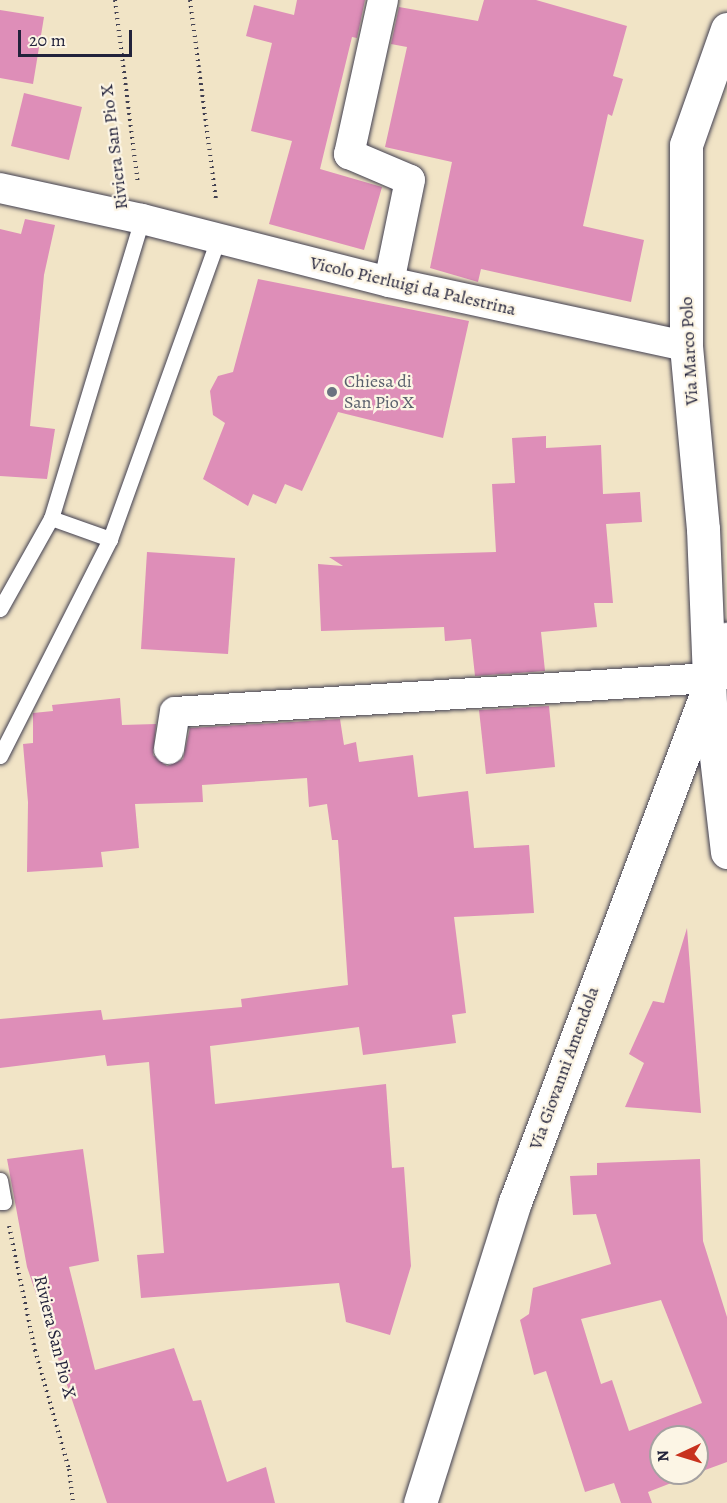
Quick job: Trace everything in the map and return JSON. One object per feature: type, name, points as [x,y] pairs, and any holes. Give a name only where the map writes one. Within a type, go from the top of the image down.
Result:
[{"type":"main road","name":"Via Marco Polo","points":[[727,29],[686,146],[686,346],[703,529],[710,678],[727,852]]},
{"type":"main road","name":"Via Giovanni Amendola","points":[[420,1503],[515,1202],[710,678],[727,639]]},
{"type":"street","points":[[383,0],[349,154],[410,180],[388,282]]},
{"type":"street","name":"Vicolo Pierluigi da Palestrina","points":[[0,188],[137,219],[217,241],[388,282],[686,346]]},
{"type":"street","points":[[170,749],[175,712],[710,678]]},
{"type":"lane","points":[[0,609],[51,518],[137,219]]},
{"type":"lane","points":[[0,756],[110,539],[217,241]]},
{"type":"lane","points":[[51,518],[110,539]]},
{"type":"lane","points":[[0,1180],[2,1202]]},
{"type":"path","name":"Riviera San Pio X","points":[[115,0],[137,219]]},
{"type":"path","points":[[189,0],[211,148],[217,241]]},
{"type":"path","name":"Riviera San Pio X","points":[[2,1202],[35,1350],[69,1469],[72,1503]]},
{"type":"building","points":[[297,0],[365,0],[357,38],[352,37],[320,169],[382,187],[364,250],[269,224],[292,141],[251,131],[272,43],[246,36],[254,5],[294,15]]},
{"type":"building","points":[[484,0],[536,0],[627,26],[613,76],[623,79],[612,116],[608,114],[583,226],[644,240],[631,302],[481,269],[478,282],[430,268],[452,162],[385,147],[407,47],[391,44],[399,7],[478,21]]},
{"type":"building","points":[[0,10],[44,17],[33,84],[0,78]]},
{"type":"building","points":[[24,93],[82,107],[69,160],[11,146]]},
{"type":"building","points":[[25,219],[55,225],[44,275],[30,426],[55,429],[47,479],[0,476],[0,229],[21,234]]},
{"type":"building","name":"Chiesa di San Pio X","points":[[258,279],[469,321],[443,438],[338,412],[302,491],[285,484],[276,504],[253,494],[248,506],[203,479],[225,423],[213,415],[210,391],[218,376],[233,372]]},
{"type":"building","points":[[546,436],[546,448],[601,445],[603,494],[640,492],[642,522],[606,524],[613,603],[594,603],[597,627],[541,632],[545,671],[475,676],[471,639],[445,641],[444,627],[321,631],[318,564],[343,566],[329,557],[496,552],[492,484],[515,483],[512,438]]},
{"type":"building","points":[[147,552],[235,558],[228,654],[141,649]]},
{"type":"building","points":[[120,698],[122,725],[156,724],[153,755],[167,766],[183,759],[190,728],[340,719],[344,745],[356,742],[359,762],[413,755],[418,797],[468,791],[474,848],[529,845],[534,913],[454,917],[466,1013],[452,1015],[456,1043],[363,1055],[359,1027],[210,1046],[215,1104],[386,1084],[392,1168],[404,1167],[411,1266],[390,1335],[346,1322],[339,1283],[141,1298],[137,1255],[164,1253],[149,1062],[107,1066],[105,1055],[0,1068],[0,1019],[101,1010],[103,1020],[242,1007],[241,999],[348,985],[338,840],[332,840],[327,804],[309,807],[307,778],[202,785],[203,802],[135,804],[139,848],[101,852],[103,867],[27,872],[28,802],[23,744],[33,743],[33,713],[53,711],[52,705]]},
{"type":"building","points":[[549,706],[555,767],[486,774],[479,710]]},
{"type":"building","points":[[687,928],[701,1113],[625,1107],[644,1063],[629,1054],[653,1001],[664,1003]]},
{"type":"building","points":[[83,1149],[99,1261],[69,1267],[95,1370],[174,1348],[193,1401],[201,1400],[227,1482],[266,1467],[275,1503],[107,1503],[27,1267],[7,1159]]},
{"type":"building","points":[[700,1159],[703,1241],[727,1317],[727,1462],[709,1469],[709,1425],[649,1425],[649,1485],[666,1485],[648,1492],[652,1503],[621,1503],[614,1483],[585,1492],[546,1371],[534,1375],[520,1320],[529,1314],[533,1288],[611,1264],[596,1214],[573,1215],[570,1176],[597,1175],[597,1163]],"holes":[[[661,1300],[702,1403],[629,1431],[612,1380],[601,1384],[581,1319]]]},
{"type":"place","name":"Chiesa di San Pio X","points":[[332,392]]}]
